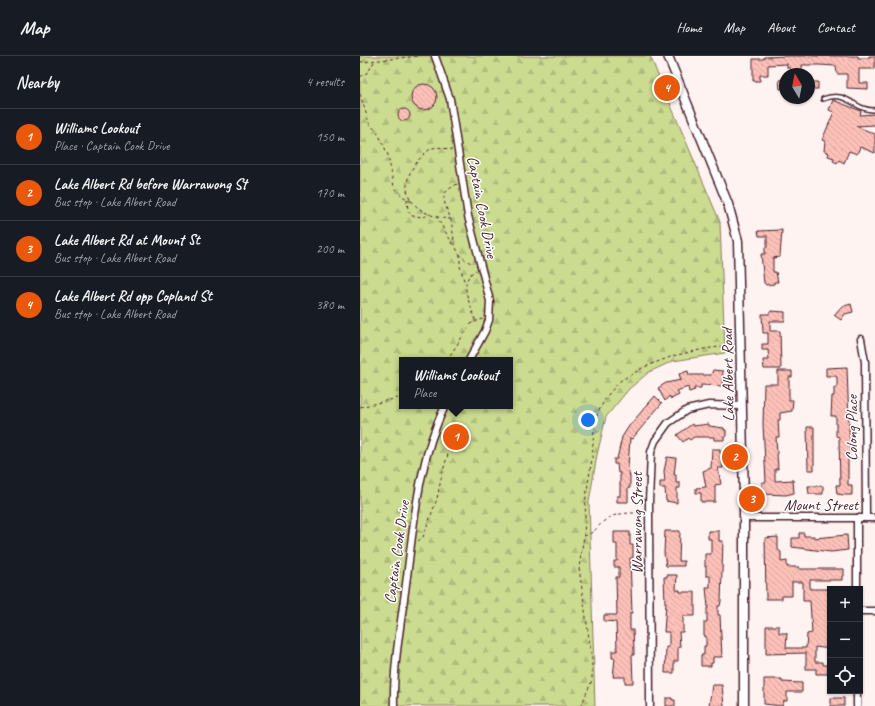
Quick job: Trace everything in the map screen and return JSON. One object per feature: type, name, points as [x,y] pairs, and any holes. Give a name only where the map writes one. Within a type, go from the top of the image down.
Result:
[{"type":"main road","name":"Lake Albert Road","points":[[668,56],[721,186],[734,222],[739,260],[744,518],[744,706]]},
{"type":"street","name":"Captain Cook Drive","points":[[435,56],[450,99],[468,216],[490,301],[489,318],[485,331],[471,357]]},
{"type":"street","name":"Colong Place","points":[[861,339],[864,362],[866,518]]},
{"type":"street","name":"Warrawong Street","points":[[650,706],[649,513],[651,452],[655,441],[668,423],[687,410],[697,407],[742,406]]},
{"type":"street","name":"Captain Cook Drive","points":[[394,706],[396,662],[420,480],[425,461],[444,409]]},
{"type":"street","name":"Mount Street","points":[[744,518],[875,518]]},
{"type":"street","points":[[857,518],[857,586]]},
{"type":"street","points":[[863,611],[875,611]]},
{"type":"street","points":[[857,694],[858,706]]},
{"type":"lane","points":[[823,99],[829,96],[842,96],[866,109],[875,110]]},
{"type":"path","points":[[360,62],[374,62],[420,56]]},
{"type":"path","points":[[360,77],[368,72],[374,62]]},
{"type":"path","points":[[360,94],[370,123],[378,133],[388,155],[394,187],[420,209],[436,216],[451,219]]},
{"type":"path","points":[[412,202],[406,189],[407,178],[419,159],[433,148],[458,151]]},
{"type":"path","points":[[455,247],[451,219],[444,197],[446,192],[463,180]]},
{"type":"path","points":[[407,199],[408,211],[412,216],[424,217],[431,214]]},
{"type":"path","points":[[436,216],[460,253],[470,262],[480,267],[470,274],[466,285],[465,294],[472,308],[476,321]]},
{"type":"path","points":[[460,253],[460,266],[466,285]]},
{"type":"path","points":[[449,357],[466,330],[476,321],[489,318]]},
{"type":"path","points":[[581,706],[592,680],[592,660],[579,568],[584,536],[583,518],[592,458],[594,428],[598,412],[607,396],[620,381],[644,367],[673,356],[704,348],[741,345]]},
{"type":"path","points":[[360,406],[399,398]]},
{"type":"path","points":[[411,549],[423,537],[428,526],[438,499],[442,474],[452,441]]},
{"type":"path","points":[[584,536],[594,533],[605,521],[620,513],[649,513]]},
{"type":"green space","points":[[360,56],[650,56],[720,222],[725,353],[673,361],[649,372],[629,389],[606,417],[597,455],[589,502],[595,706],[360,706]]},
{"type":"building","points":[[858,56],[858,58],[869,58],[869,56],[875,56],[875,69],[859,69],[859,83],[868,83],[868,89],[847,88],[847,74],[837,74],[836,66],[802,65],[802,68],[787,68],[787,64],[768,65],[768,75],[760,75],[760,81],[753,81],[753,59],[764,59],[764,57]]},
{"type":"building","points":[[815,82],[818,82],[818,89],[815,89]]},
{"type":"building","points":[[424,84],[433,88],[437,97],[433,106],[424,110],[415,106],[411,97],[415,88]]},
{"type":"building","points":[[833,100],[861,111],[860,115],[875,114],[875,125],[856,126],[875,134],[875,153],[860,147],[857,154],[849,151],[844,163],[839,160],[837,163],[833,161],[834,158],[828,156],[829,153],[824,151],[825,141],[822,140],[834,112],[829,110]]},
{"type":"building","points":[[406,109],[409,110],[409,120],[402,121],[399,120],[398,113],[399,110]]},
{"type":"building","points":[[782,230],[780,257],[773,258],[773,272],[776,272],[778,282],[766,285],[764,283],[761,254],[765,254],[765,247],[767,247],[767,236],[759,236],[758,231]]},
{"type":"building","points":[[851,304],[853,312],[845,314],[841,320],[834,315],[841,307]]},
{"type":"building","points":[[771,311],[785,312],[785,321],[770,321],[770,331],[780,331],[781,369],[764,369],[763,360],[769,360],[768,350],[762,350],[762,344],[768,344],[768,333],[763,333],[762,314],[769,314]]},
{"type":"building","points":[[847,367],[850,453],[848,460],[848,485],[852,485],[852,495],[837,494],[836,485],[840,485],[839,437],[836,436],[836,416],[831,416],[832,396],[834,396],[834,388],[837,388],[837,378],[836,376],[826,376],[826,368]]},
{"type":"building","points":[[713,370],[723,371],[722,386],[701,385],[701,388],[694,388],[695,390],[689,392],[688,387],[677,391],[679,395],[671,399],[669,396],[665,401],[658,388],[666,383],[681,380],[679,374],[688,371],[689,375],[711,375]]},
{"type":"building","points":[[778,371],[792,371],[792,377],[789,377],[789,400],[793,400],[792,411],[780,413],[780,420],[778,420],[779,437],[776,437],[778,469],[775,469],[775,481],[793,480],[794,493],[786,495],[763,494],[762,482],[766,482],[763,425],[764,384],[778,384]]},
{"type":"building","points":[[655,396],[662,403],[632,439],[630,438],[628,467],[630,488],[628,488],[628,502],[617,502],[617,496],[620,496],[620,473],[618,473],[617,464],[614,464],[614,459],[617,459],[622,437],[629,426]]},
{"type":"building","points":[[692,424],[693,426],[709,424],[709,426],[724,428],[724,430],[726,430],[726,437],[724,437],[724,440],[714,440],[714,437],[694,437],[690,440],[688,438],[683,442],[677,435]]},
{"type":"building","points":[[807,427],[814,427],[814,470],[808,470]]},
{"type":"building","points":[[712,449],[720,449],[720,453],[722,453],[723,468],[718,468],[721,484],[715,485],[715,502],[701,502],[701,493],[696,493],[696,488],[706,487],[703,471],[711,468]]},
{"type":"building","points":[[667,457],[676,458],[674,475],[676,475],[676,483],[680,483],[680,488],[677,488],[677,503],[666,501],[665,488],[660,488],[660,482],[665,482],[664,471]]},
{"type":"building","points":[[808,486],[823,486],[823,494],[809,494]]},
{"type":"building","points":[[665,531],[680,531],[679,561],[684,561],[684,566],[666,566],[664,553]]},
{"type":"building","points":[[708,531],[719,531],[719,541],[723,541],[721,601],[720,606],[718,606],[718,615],[720,615],[722,657],[713,657],[713,663],[711,663],[711,666],[701,666],[701,655],[704,655],[704,646],[706,646],[704,622],[707,622],[708,608],[706,587],[710,587],[710,576],[706,576],[706,566],[705,567],[705,554],[711,554],[711,539],[708,539]]},
{"type":"building","points":[[614,532],[630,532],[630,545],[633,545],[633,558],[630,558],[632,613],[630,613],[630,630],[633,630],[633,683],[625,683],[625,677],[613,677],[615,658],[612,658],[612,651],[617,651],[616,622],[604,621],[604,615],[617,615],[616,577],[619,577],[619,567],[614,567],[614,561],[617,561],[617,544],[614,544]]},
{"type":"building","points":[[799,533],[804,533],[804,536],[814,536],[814,538],[847,535],[848,550],[831,552],[792,547],[792,538],[799,538]]},
{"type":"building","points":[[778,537],[778,550],[781,552],[781,562],[787,561],[787,567],[799,567],[799,569],[844,569],[844,576],[842,576],[842,580],[810,580],[810,589],[827,589],[827,649],[815,647],[815,662],[823,662],[823,665],[827,665],[827,674],[816,674],[816,669],[806,669],[806,653],[766,654],[766,626],[779,626],[779,633],[787,633],[786,648],[806,648],[807,634],[812,633],[810,601],[803,601],[803,582],[792,582],[792,596],[782,596],[782,599],[766,599],[765,538]]},
{"type":"building","points":[[667,575],[677,575],[676,590],[680,590],[680,592],[695,592],[695,616],[683,616],[683,632],[679,632],[680,647],[678,647],[678,661],[674,661],[674,673],[665,673],[666,647],[669,647],[669,632],[664,632],[666,603],[664,577],[667,577]]},
{"type":"building","points":[[764,679],[782,679],[782,682],[802,683],[802,692],[787,692],[787,701],[784,701],[782,706],[764,704]]},
{"type":"building","points":[[712,685],[722,685],[724,706],[709,706]]},
{"type":"building","points":[[666,698],[672,698],[672,700],[675,700],[675,706],[666,706]]},
{"type":"building","points":[[831,698],[844,698],[844,706],[831,706]]},
{"type":"place","name":"Lake Albert Rd opp Copland St","points":[[667,88]]},
{"type":"place","name":"Williams Lookout","points":[[456,437]]},
{"type":"place","name":"Lake Albert Rd before Warrawong St","points":[[735,457]]},
{"type":"place","name":"Lake Albert Rd at Mount St","points":[[752,499]]}]
